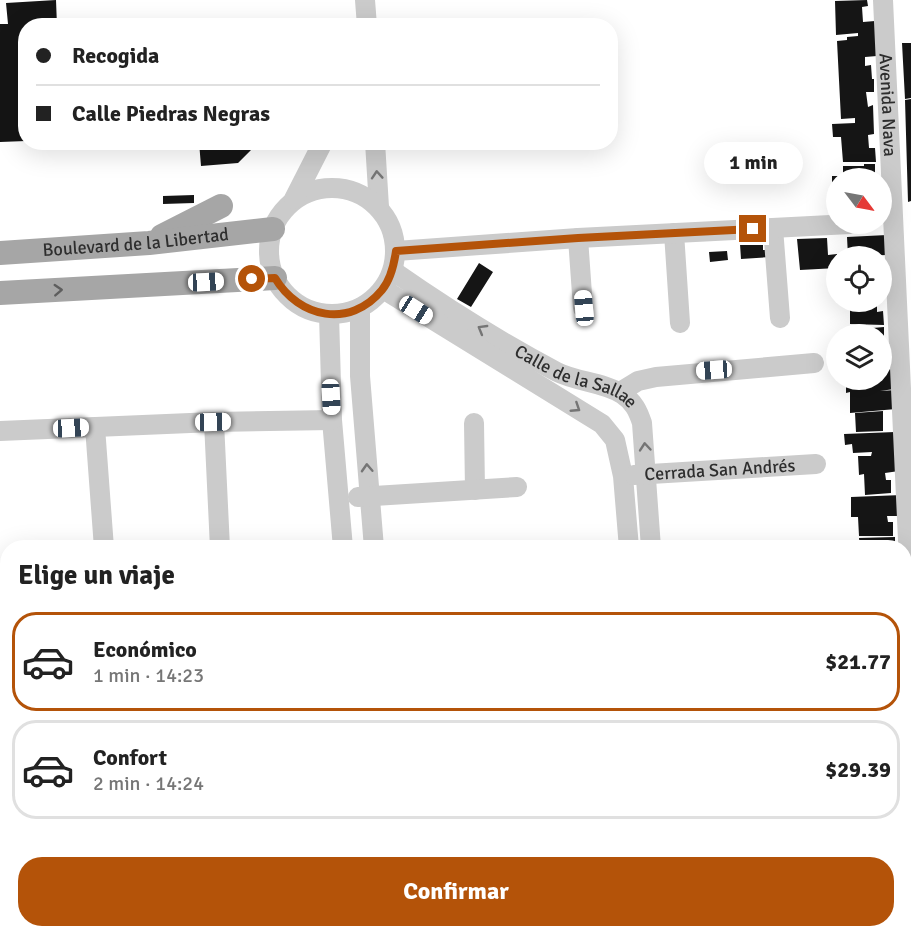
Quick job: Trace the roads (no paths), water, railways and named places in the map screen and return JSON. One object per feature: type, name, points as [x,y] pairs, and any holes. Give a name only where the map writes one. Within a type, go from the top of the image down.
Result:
[{"type":"main road","points":[[149,243],[221,206]]},
{"type":"main road","name":"Boulevard de la Libertad","points":[[0,254],[149,243],[273,229]]},
{"type":"main road","points":[[0,293],[275,278]]},
{"type":"street","name":"Avenida Nava","points":[[883,0],[908,540]]},
{"type":"street","points":[[294,200],[319,150]]},
{"type":"street","points":[[375,150],[379,207]]},
{"type":"street","points":[[329,187],[348,189],[365,195],[379,207],[394,235],[396,251],[393,271],[383,289],[373,300],[350,312],[329,314],[303,307],[282,290],[275,278],[269,254],[273,229],[278,217],[294,200],[311,190],[329,187]]},
{"type":"street","points":[[396,251],[578,238],[826,225]]},
{"type":"street","points":[[773,228],[780,318]]},
{"type":"street","points":[[674,233],[681,324]]},
{"type":"street","points":[[578,238],[584,308]]},
{"type":"street","name":"Calle de la Sallae","points":[[393,271],[453,313],[560,374],[620,392],[636,406],[642,423],[651,540]]},
{"type":"street","name":"Calle de la Sallae","points":[[383,289],[602,424],[615,440],[623,476],[628,540]]},
{"type":"street","points":[[360,308],[360,376],[373,540]]},
{"type":"street","points":[[329,314],[332,420],[342,540]]},
{"type":"street","points":[[620,392],[638,381],[656,376],[814,363]]},
{"type":"street","points":[[550,390],[560,374]]},
{"type":"street","points":[[0,431],[213,422],[332,420]]},
{"type":"street","points":[[213,422],[220,540]]},
{"type":"street","points":[[474,423],[476,490]]},
{"type":"street","points":[[95,427],[103,540]]},
{"type":"street","name":"Cerrada San Andrés","points":[[623,476],[816,464]]},
{"type":"street","points":[[340,500],[368,495],[517,487]]}]
